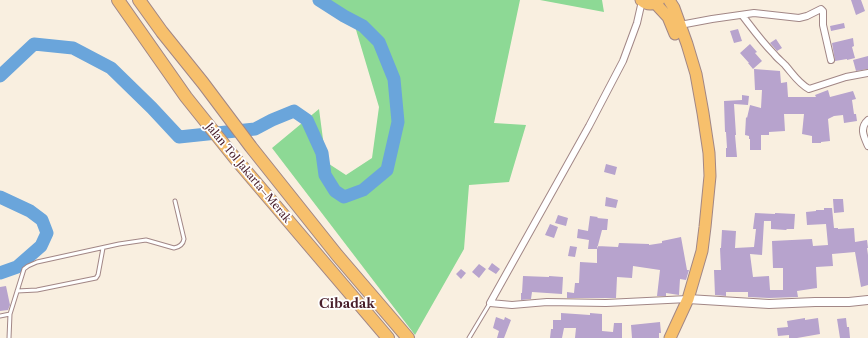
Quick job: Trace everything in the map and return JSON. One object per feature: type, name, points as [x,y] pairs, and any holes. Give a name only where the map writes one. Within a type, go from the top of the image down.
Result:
[{"type":"highway","name":"Jalan Tol Jakarta–Merak","points":[[118,0],[186,98],[234,157],[388,338]]},
{"type":"highway","name":"Jalan Tol Jakarta–Merak","points":[[139,0],[251,147],[337,254],[408,338]]},
{"type":"highway","points":[[641,0],[648,4],[657,1],[668,17],[700,98]]},
{"type":"highway","points":[[669,0],[674,8],[696,74],[709,153],[710,176],[702,251],[688,299],[670,338]]},
{"type":"street","points":[[641,0],[637,23],[623,61],[589,126],[490,303],[512,305],[546,302],[606,303],[688,299],[768,304],[849,302],[868,300]]},
{"type":"street","points":[[680,25],[712,19],[754,14],[799,18],[821,9],[823,11],[823,25],[831,60]]},
{"type":"street","points":[[742,15],[753,30],[796,79],[809,89],[846,77],[868,73]]},
{"type":"street","points":[[868,120],[863,125],[868,146]]},
{"type":"lane","points":[[9,338],[10,314],[24,269],[37,262],[119,244],[146,240],[174,248],[181,245],[184,240],[176,202]]},
{"type":"lane","points":[[17,291],[37,290],[96,278],[98,275],[103,248]]},
{"type":"lane","points":[[469,338],[490,303]]},
{"type":"lane","points":[[0,316],[10,314]]},
{"type":"green space","points":[[313,0],[520,0],[494,123],[526,125],[509,182],[469,185],[464,249],[415,335],[272,148],[319,109],[326,162],[346,175],[372,158],[379,107],[354,23]]},
{"type":"green space","points":[[540,0],[602,0],[604,12]]},
{"type":"building","points":[[851,0],[861,0],[865,11],[856,15]]},
{"type":"building","points":[[844,23],[845,28],[831,31],[830,26]]},
{"type":"building","points":[[738,29],[742,41],[734,43],[730,31]]},
{"type":"building","points":[[853,38],[854,46],[852,47],[855,58],[835,61],[832,43]]},
{"type":"building","points":[[776,39],[782,48],[777,51],[770,43]]},
{"type":"building","points":[[750,44],[762,61],[753,69],[740,53]]},
{"type":"building","points":[[868,56],[868,69],[856,71],[853,60]]},
{"type":"building","points":[[754,69],[780,71],[781,83],[787,82],[788,97],[816,97],[815,95],[828,90],[830,97],[853,91],[856,99],[852,100],[854,114],[856,114],[857,121],[844,123],[843,115],[834,116],[828,119],[830,141],[812,143],[812,136],[802,134],[804,114],[784,114],[785,131],[769,132],[769,135],[761,135],[761,150],[750,150],[749,136],[745,135],[746,117],[747,118],[750,105],[761,108],[762,90],[755,90]]},
{"type":"building","points":[[742,95],[749,96],[748,105],[734,104],[737,157],[726,157],[727,148],[724,101],[742,100]]},
{"type":"building","points":[[606,164],[617,167],[615,175],[604,172]]},
{"type":"building","points":[[606,197],[618,200],[616,208],[605,206]]},
{"type":"building","points":[[833,199],[843,199],[844,212],[834,213]]},
{"type":"building","points":[[824,208],[832,208],[834,228],[854,228],[855,242],[867,240],[868,285],[861,287],[855,252],[832,254],[833,266],[816,267],[817,288],[797,291],[798,297],[748,297],[748,292],[726,292],[726,296],[715,295],[714,270],[721,270],[720,248],[722,230],[736,231],[735,248],[754,247],[756,229],[753,229],[755,213],[795,214],[794,229],[771,229],[771,221],[764,221],[762,255],[750,254],[753,277],[769,276],[770,290],[783,290],[783,268],[773,268],[772,241],[812,239],[813,246],[828,245],[826,224],[807,225],[806,212],[824,210]]},
{"type":"building","points":[[558,215],[568,218],[566,226],[555,223]]},
{"type":"building","points":[[590,216],[608,219],[607,230],[602,230],[597,249],[588,249],[589,240],[577,238],[578,229],[588,231]]},
{"type":"building","points":[[550,224],[558,227],[554,238],[545,235]]},
{"type":"building","points":[[681,237],[687,270],[689,270],[686,280],[680,279],[679,295],[666,293],[666,296],[657,296],[660,270],[633,266],[632,278],[617,277],[616,298],[567,298],[567,292],[574,293],[575,283],[579,283],[580,262],[597,263],[597,246],[618,247],[619,243],[649,245],[662,243],[662,241]]},
{"type":"building","points":[[570,246],[577,247],[575,257],[568,256]]},
{"type":"building","points":[[492,263],[500,269],[496,274],[488,269]]},
{"type":"building","points":[[479,264],[486,269],[479,278],[472,272]]},
{"type":"building","points":[[461,269],[466,273],[461,279],[456,274]]},
{"type":"building","points":[[523,276],[563,277],[562,294],[532,292],[531,299],[521,300]]},
{"type":"building","points":[[6,286],[10,305],[8,310],[0,311],[0,287]]},
{"type":"building","points":[[561,313],[590,315],[590,313],[602,314],[602,331],[613,332],[614,323],[622,323],[622,338],[575,338],[576,328],[564,328],[562,338],[550,338],[551,329],[553,329],[553,320],[561,320]]},
{"type":"building","points":[[496,317],[504,320],[505,317],[511,320],[504,338],[497,338],[499,331],[493,328]]},
{"type":"building","points":[[805,318],[805,320],[818,318],[820,334],[797,338],[789,338],[789,335],[778,336],[777,328],[788,327],[787,321]]},
{"type":"building","points":[[846,318],[850,338],[840,338],[837,319]]},
{"type":"building","points":[[660,322],[661,333],[659,333],[659,338],[632,338],[631,325]]},
{"type":"waterway","points":[[0,76],[34,44],[73,48],[111,68],[179,137],[255,129],[294,111],[307,120],[322,153],[325,175],[335,191],[344,197],[363,190],[387,170],[398,122],[394,79],[379,42],[363,26],[319,0]]},
{"type":"waterway","points":[[0,197],[30,211],[42,220],[47,233],[41,246],[17,267],[0,273]]},
{"type":"district","name":"Cibadak","points":[[347,304]]}]
